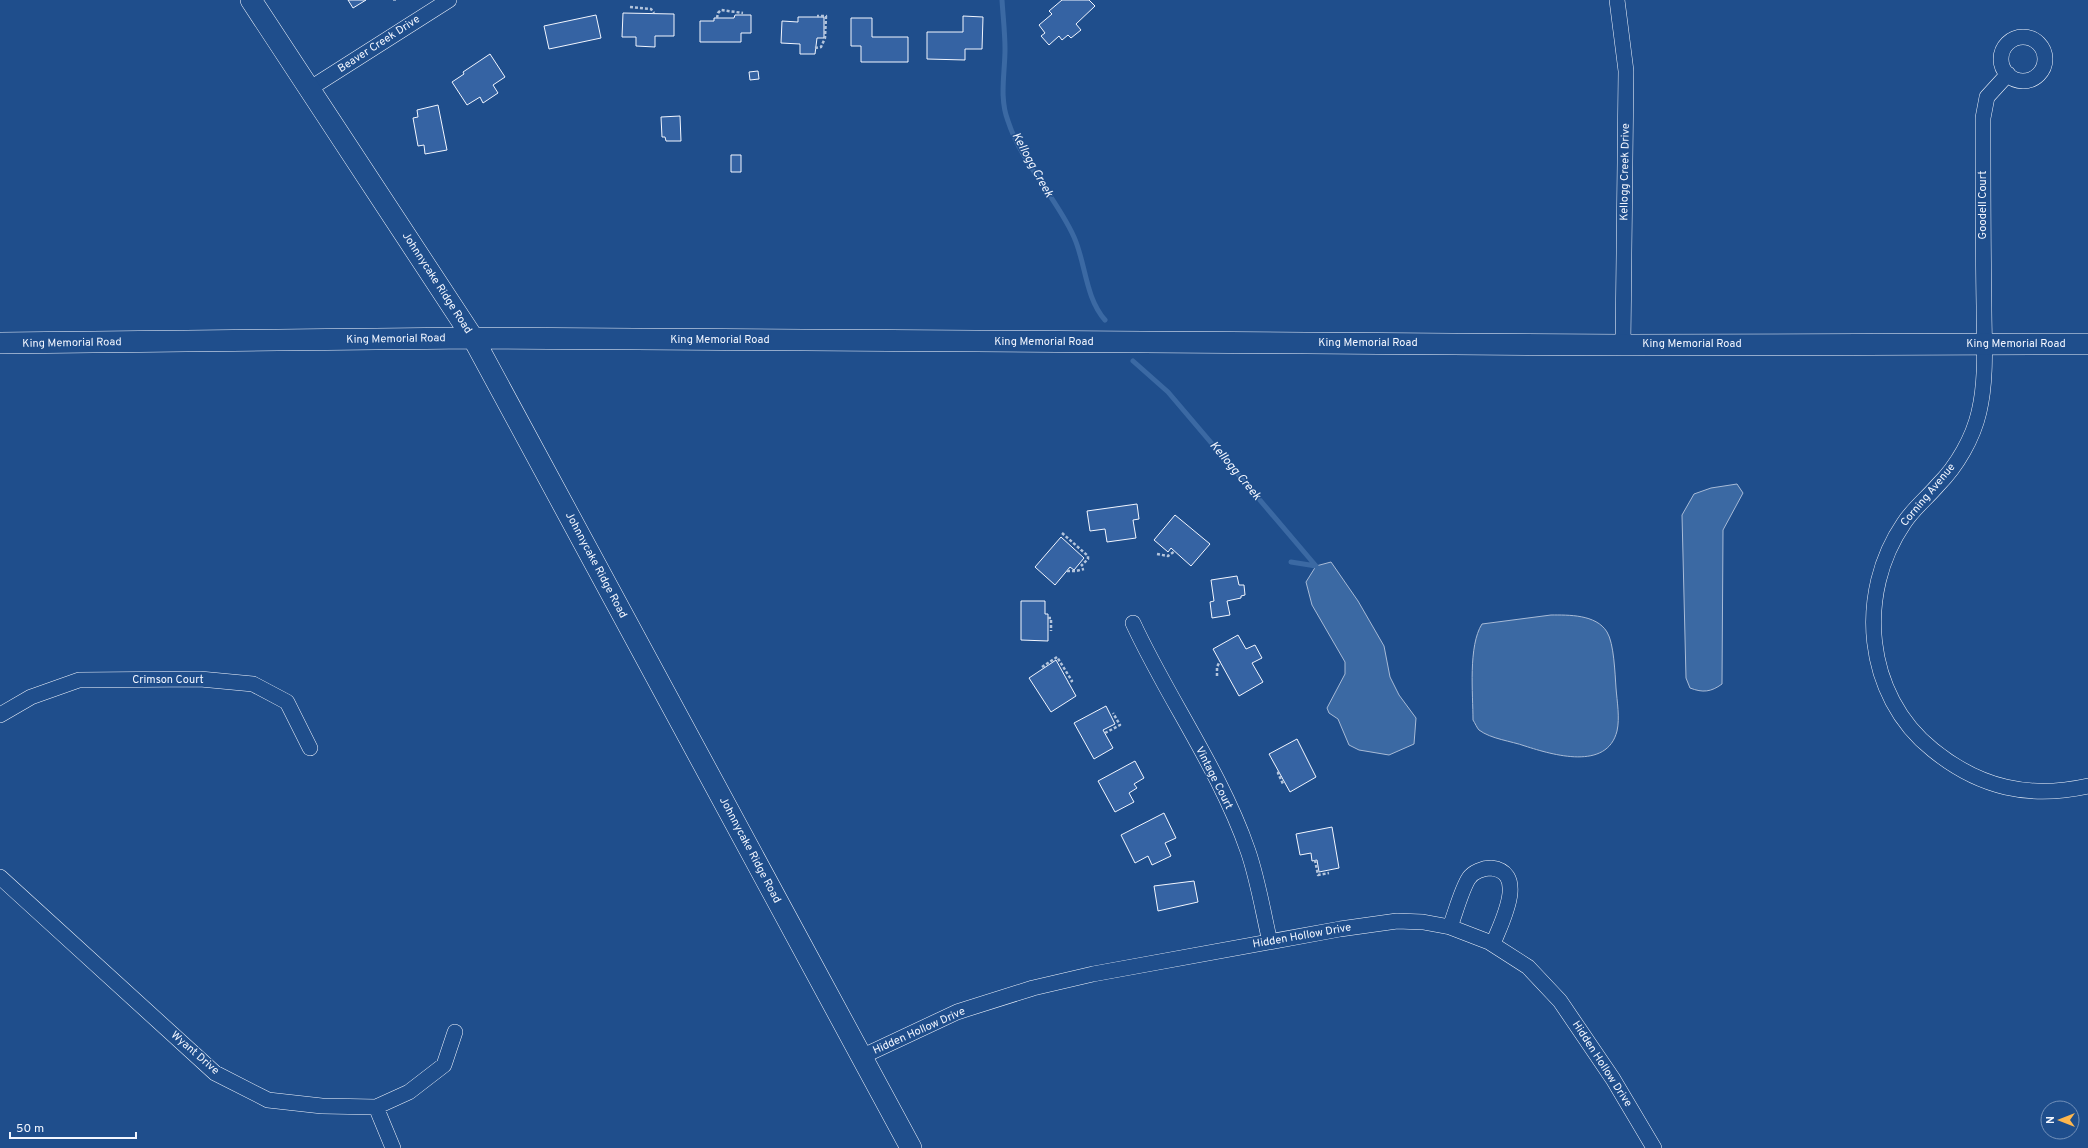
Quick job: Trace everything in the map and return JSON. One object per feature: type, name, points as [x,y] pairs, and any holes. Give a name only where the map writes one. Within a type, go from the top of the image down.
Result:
[{"type":"street","name":"Johnnycake Ridge Road","points":[[251,0],[473,338],[911,1148]]},
{"type":"street","name":"Beaver Creek Drive","points":[[309,89],[449,0]]},
{"type":"street","name":"Kellogg Creek Drive","points":[[1617,0],[1626,71],[1623,344]]},
{"type":"street","name":"Goodell Court","points":[[1984,344],[1983,118],[1987,97],[2008,74]]},
{"type":"street","name":"King Memorial Road","points":[[0,343],[473,338],[1623,344],[2088,344]]},
{"type":"street","name":"Corning Avenue","points":[[1984,344],[1982,400],[1979,413],[1967,444],[1958,460],[1940,483],[1905,520],[1885,557],[1876,584],[1874,602],[1873,625],[1876,651],[1886,687],[1897,709],[1922,740],[1949,762],[1978,778],[2021,791],[2060,791],[2088,786]]},
{"type":"street","name":"Vintage Court","points":[[1133,623],[1147,653],[1229,807],[1248,850],[1270,942]]},
{"type":"street","name":"Crimson Court","points":[[0,715],[31,697],[79,680],[200,679],[253,684],[287,702],[310,748]]},
{"type":"street","points":[[1450,927],[1469,878],[1479,870],[1491,868],[1502,872],[1510,881],[1511,892],[1493,944]]},
{"type":"street","name":"Wyant Drive","points":[[0,877],[215,1073],[268,1100],[322,1106],[376,1108],[409,1092],[444,1065],[455,1032]]},
{"type":"street","name":"Hidden Hollow Drive","points":[[861,1057],[957,1012],[1033,988],[1093,974],[1270,942],[1397,921],[1423,922],[1450,927],[1493,944],[1528,967],[1560,1000],[1613,1079],[1654,1148]]},
{"type":"street","points":[[376,1108],[393,1148]]},
{"type":"path","points":[[630,7],[651,9],[654,13]]},
{"type":"path","points":[[717,18],[718,12],[721,10],[743,12]]},
{"type":"path","points":[[815,48],[821,47],[826,38],[826,16],[817,16]]},
{"type":"path","points":[[1062,533],[1088,556],[1088,559],[1082,567],[1076,571],[1067,571]]},
{"type":"path","points":[[1157,554],[1168,556],[1175,551]]},
{"type":"path","points":[[1048,618],[1051,618],[1051,632]]},
{"type":"path","points":[[1042,667],[1057,657],[1072,681],[1068,683]]},
{"type":"path","points":[[1216,676],[1216,667],[1220,661]]},
{"type":"path","points":[[1105,733],[1120,725],[1113,713]]},
{"type":"path","points":[[1279,772],[1278,773],[1283,784]]},
{"type":"path","points":[[1315,860],[1318,875],[1329,873]]},
{"type":"water","points":[[1737,484],[1743,493],[1723,530],[1722,684],[1714,689],[1699,691],[1690,688],[1686,678],[1682,515],[1694,494],[1711,488]]},
{"type":"water","points":[[1331,562],[1358,601],[1384,646],[1390,677],[1399,695],[1416,718],[1414,744],[1389,755],[1359,750],[1349,745],[1338,719],[1329,713],[1327,708],[1345,674],[1345,662],[1312,605],[1306,582],[1316,566]]},
{"type":"water","points":[[1551,615],[1581,617],[1596,622],[1607,632],[1611,643],[1614,659],[1618,710],[1617,731],[1611,743],[1602,751],[1591,756],[1564,756],[1495,738],[1479,730],[1473,720],[1473,657],[1478,633],[1482,624]]},
{"type":"building","points":[[348,0],[366,0],[353,8]]},
{"type":"building","points":[[1062,0],[1089,0],[1095,6],[1076,24],[1081,30],[1071,38],[1068,35],[1062,40],[1059,36],[1049,45],[1041,36],[1045,33],[1039,25],[1052,14],[1049,11]]},
{"type":"building","points":[[623,13],[674,14],[674,36],[655,36],[655,47],[636,46],[636,37],[622,37]]},
{"type":"building","points":[[596,15],[601,38],[549,49],[544,26]]},
{"type":"building","points":[[735,15],[751,15],[751,33],[741,33],[741,42],[700,42],[700,21],[714,21],[714,18],[734,18]]},
{"type":"building","points":[[963,16],[983,17],[982,49],[965,49],[965,60],[927,59],[927,32],[963,32]]},
{"type":"building","points":[[798,17],[824,17],[824,38],[817,38],[815,54],[800,54],[800,44],[781,43],[782,21],[798,22]]},
{"type":"building","points":[[851,18],[872,18],[872,37],[908,37],[908,62],[861,62],[861,46],[851,46]]},
{"type":"building","points":[[490,54],[505,77],[493,85],[498,93],[483,103],[480,97],[467,105],[452,82],[464,74],[463,72]]},
{"type":"building","points":[[758,71],[759,79],[750,80],[749,72]]},
{"type":"building","points":[[438,105],[447,150],[425,154],[424,145],[418,146],[413,118],[418,117],[417,110]]},
{"type":"building","points":[[680,116],[681,141],[666,141],[665,137],[662,137],[661,117]]},
{"type":"building","points":[[731,155],[741,155],[741,172],[731,172]]},
{"type":"building","points":[[1137,504],[1139,519],[1133,520],[1136,538],[1107,542],[1105,529],[1090,531],[1087,511]]},
{"type":"building","points":[[1175,515],[1210,544],[1191,566],[1171,548],[1168,552],[1154,540]]},
{"type":"building","points":[[1061,537],[1084,558],[1074,570],[1070,567],[1055,585],[1035,567]]},
{"type":"building","points":[[1237,576],[1239,585],[1244,585],[1245,595],[1241,596],[1241,598],[1227,601],[1230,615],[1212,618],[1210,602],[1214,601],[1211,580]]},
{"type":"building","points":[[1021,601],[1045,601],[1045,614],[1048,614],[1048,641],[1021,640]]},
{"type":"building","points":[[1238,635],[1246,649],[1255,645],[1262,658],[1252,663],[1263,682],[1239,696],[1213,649]]},
{"type":"building","points":[[1056,660],[1076,696],[1051,712],[1029,678]]},
{"type":"building","points":[[1106,706],[1115,724],[1103,730],[1113,748],[1094,759],[1074,723]]},
{"type":"building","points":[[1297,739],[1316,777],[1290,792],[1269,754]]},
{"type":"building","points":[[1135,761],[1144,778],[1134,784],[1137,788],[1129,793],[1134,802],[1115,812],[1098,781]]},
{"type":"building","points":[[1164,813],[1176,838],[1165,843],[1171,856],[1152,865],[1148,856],[1135,863],[1121,835]]},
{"type":"building","points":[[1332,827],[1339,868],[1319,872],[1317,860],[1312,861],[1311,853],[1300,855],[1296,834]]},
{"type":"building","points":[[1194,881],[1198,902],[1158,911],[1154,886]]},
{"type":"waterway","name":"Kellogg Creek","points":[[1002,0],[1005,49],[1003,85],[1005,112],[1014,137],[1022,152],[1067,222],[1078,247],[1093,301],[1105,320]]},
{"type":"waterway","name":"Kellogg Creek","points":[[1133,361],[1168,392],[1316,566],[1291,562]]}]
